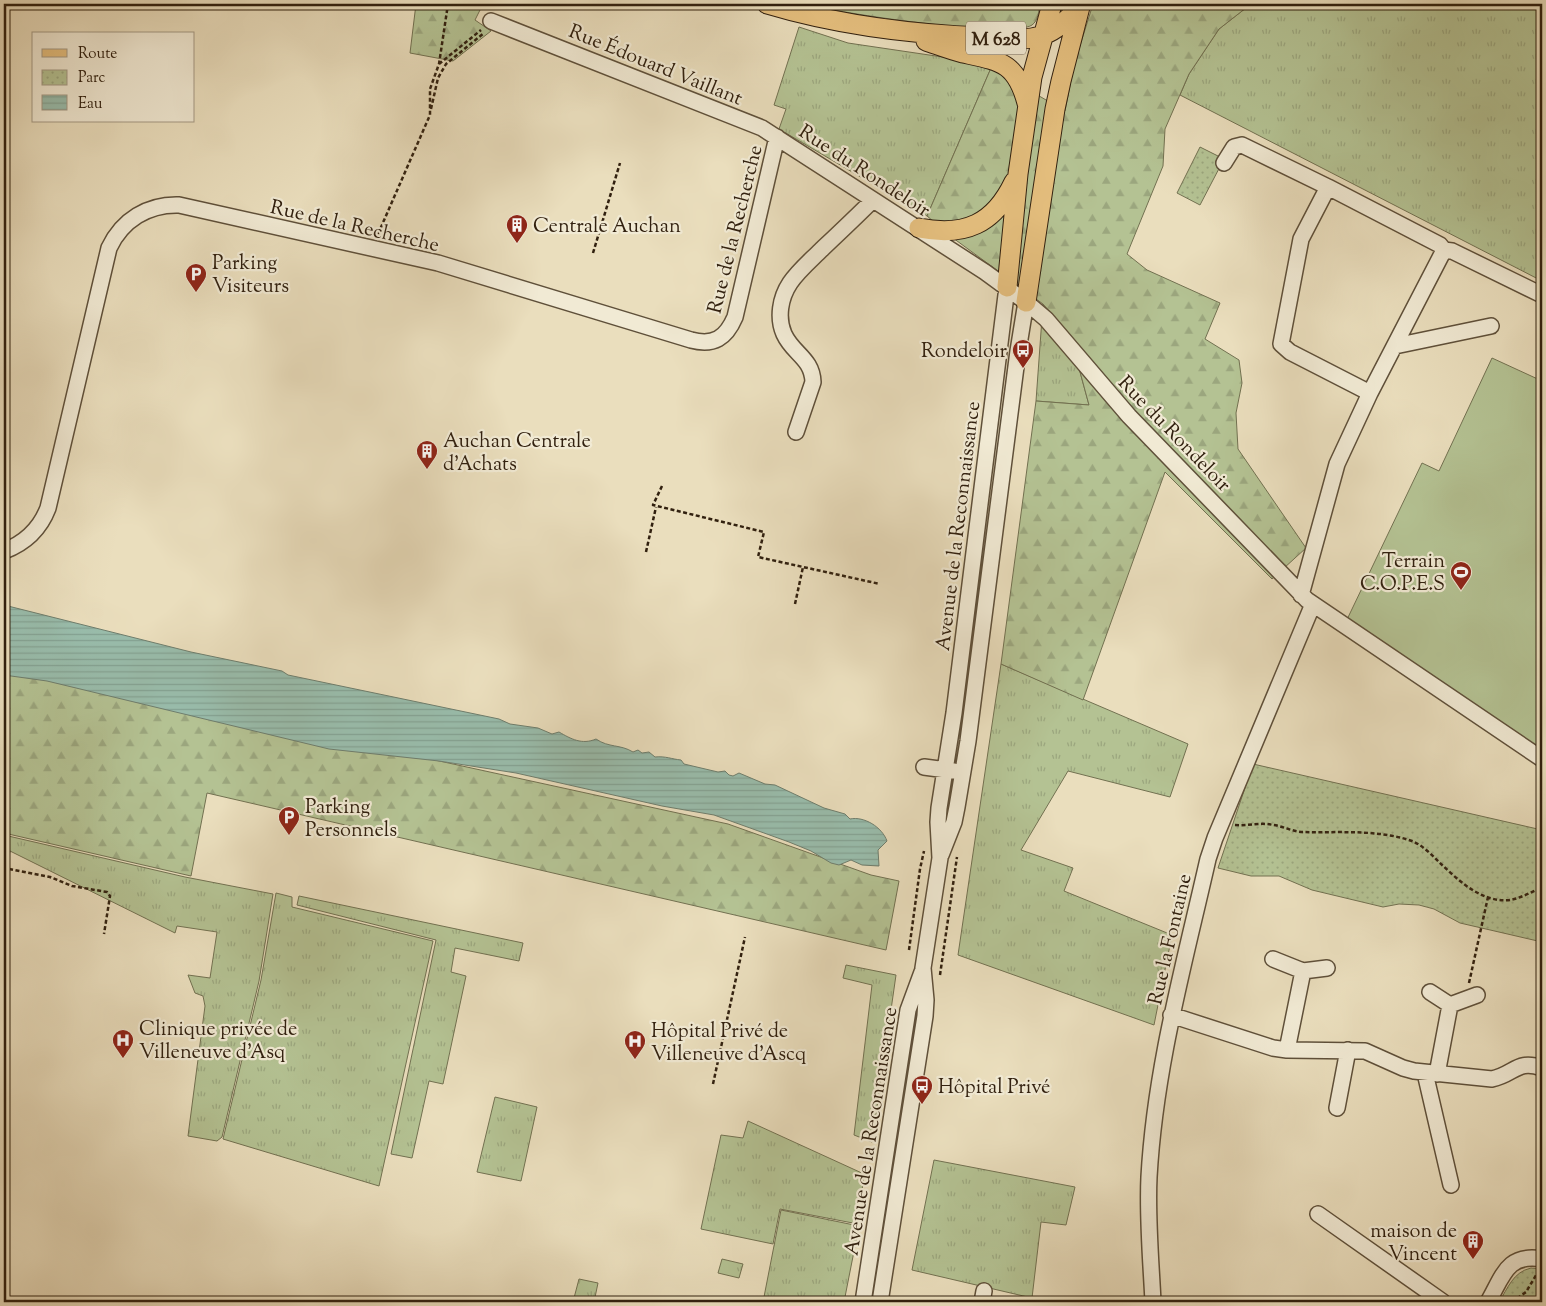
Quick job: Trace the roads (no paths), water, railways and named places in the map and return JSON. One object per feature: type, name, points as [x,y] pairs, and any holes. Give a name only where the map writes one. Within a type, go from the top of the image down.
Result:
[{"type":"main road","name":"M 628","points":[[767,4],[817,17],[899,31],[1020,39],[1043,35],[1056,28],[1072,16],[1081,4]]},
{"type":"main road","points":[[1007,287],[1018,174],[1035,61],[1052,4]]},
{"type":"main road","points":[[1026,302],[1057,100],[1081,4]]},
{"type":"main road","points":[[899,31],[961,52],[992,58],[1003,64],[1012,72],[1024,91],[1028,107]]},
{"type":"main road","points":[[918,228],[935,231],[951,230],[978,224],[999,208],[1007,197],[1018,174]]},
{"type":"street","name":"Rue Édouard Vaillant","points":[[494,22],[740,118],[777,137]]},
{"type":"street","name":"Rue du Rondeloir","points":[[777,137],[918,228],[1007,287],[1026,302],[1046,319],[1129,416],[1307,599],[1542,759]]},
{"type":"street","name":"Rue de la Recherche","points":[[4,551],[22,542],[33,532],[48,508],[106,257],[112,240],[127,223],[149,210],[162,206],[179,205],[438,263],[705,343],[722,337],[730,328],[738,309],[777,137]]},
{"type":"street","points":[[1224,163],[1234,147],[1242,144],[1328,187],[1440,246],[1444,250],[1452,251],[1542,295]]},
{"type":"street","points":[[1328,187],[1301,240],[1280,344],[1290,352],[1370,393]]},
{"type":"street","points":[[796,432],[813,382],[813,374],[811,367],[791,346],[784,334],[780,320],[781,302],[790,284],[810,260],[873,200]]},
{"type":"street","name":"Rue la Fontaine","points":[[1153,1302],[1149,1177],[1158,1086],[1171,1015],[1208,859],[1307,599],[1337,464],[1370,393],[1444,250]]},
{"type":"street","name":"Avenue de la Reconnaissance","points":[[880,1302],[925,1016],[924,968],[940,858],[938,822],[1007,287]]},
{"type":"street","name":"Avenue de la Reconnaissance","points":[[940,858],[954,822],[963,772],[1026,302]]},
{"type":"street","points":[[1395,346],[1492,326]]},
{"type":"street","points":[[924,767],[963,772]]},
{"type":"street","points":[[1273,960],[1303,970],[1327,968]]},
{"type":"street","name":"Avenue de la Reconnaissance","points":[[863,1302],[908,1010],[924,968]]},
{"type":"street","points":[[1287,1050],[1303,970]]},
{"type":"street","points":[[1430,992],[1450,1006]]},
{"type":"street","points":[[1450,1006],[1473,997]]},
{"type":"street","points":[[1450,1006],[1431,1074],[1451,1186]]},
{"type":"street","points":[[1171,1015],[1273,1048],[1287,1050],[1365,1051],[1403,1068],[1431,1074],[1492,1079],[1500,1077],[1521,1065],[1542,1068]]},
{"type":"street","points":[[1337,1108],[1348,1050]]},
{"type":"street","points":[[883,1170],[901,1173]]},
{"type":"street","points":[[1318,1214],[1443,1302]]},
{"type":"street","points":[[1488,1302],[1515,1261],[1528,1257],[1542,1259]]},
{"type":"water","points":[[4,605],[191,652],[282,671],[288,675],[499,719],[510,724],[538,728],[552,734],[559,732],[577,740],[591,741],[596,739],[605,744],[633,752],[638,750],[642,753],[649,752],[655,757],[681,760],[684,764],[718,772],[725,771],[733,776],[739,773],[765,784],[775,785],[824,808],[845,814],[850,819],[867,821],[881,831],[887,841],[878,850],[879,866],[862,865],[851,860],[839,865],[831,863],[811,851],[789,842],[714,815],[662,806],[516,773],[439,761],[329,749],[47,681],[4,675]]},
{"type":"place","name":"Centrale Auchan","points":[[517,244]]},
{"type":"place","name":"Parking Visiteurs","points":[[196,293]]},
{"type":"place","name":"Rondeloir","points":[[1023,369]]},
{"type":"place","name":"Auchan Centrale d'Achats","points":[[427,470]]},
{"type":"place","name":"Terrain C.O.P.E.S","points":[[1461,591]]},
{"type":"place","name":"Parking Personnels","points":[[289,836]]},
{"type":"place","name":"Clinique privée de Villeneuve d'Asq","points":[[123,1059]]},
{"type":"place","name":"Hôpital Privé de Villeneuve d'Ascq","points":[[635,1060]]},
{"type":"place","name":"Hôpital Privé","points":[[922,1105]]},
{"type":"place","name":"maison de Vincent","points":[[1473,1260]]}]
